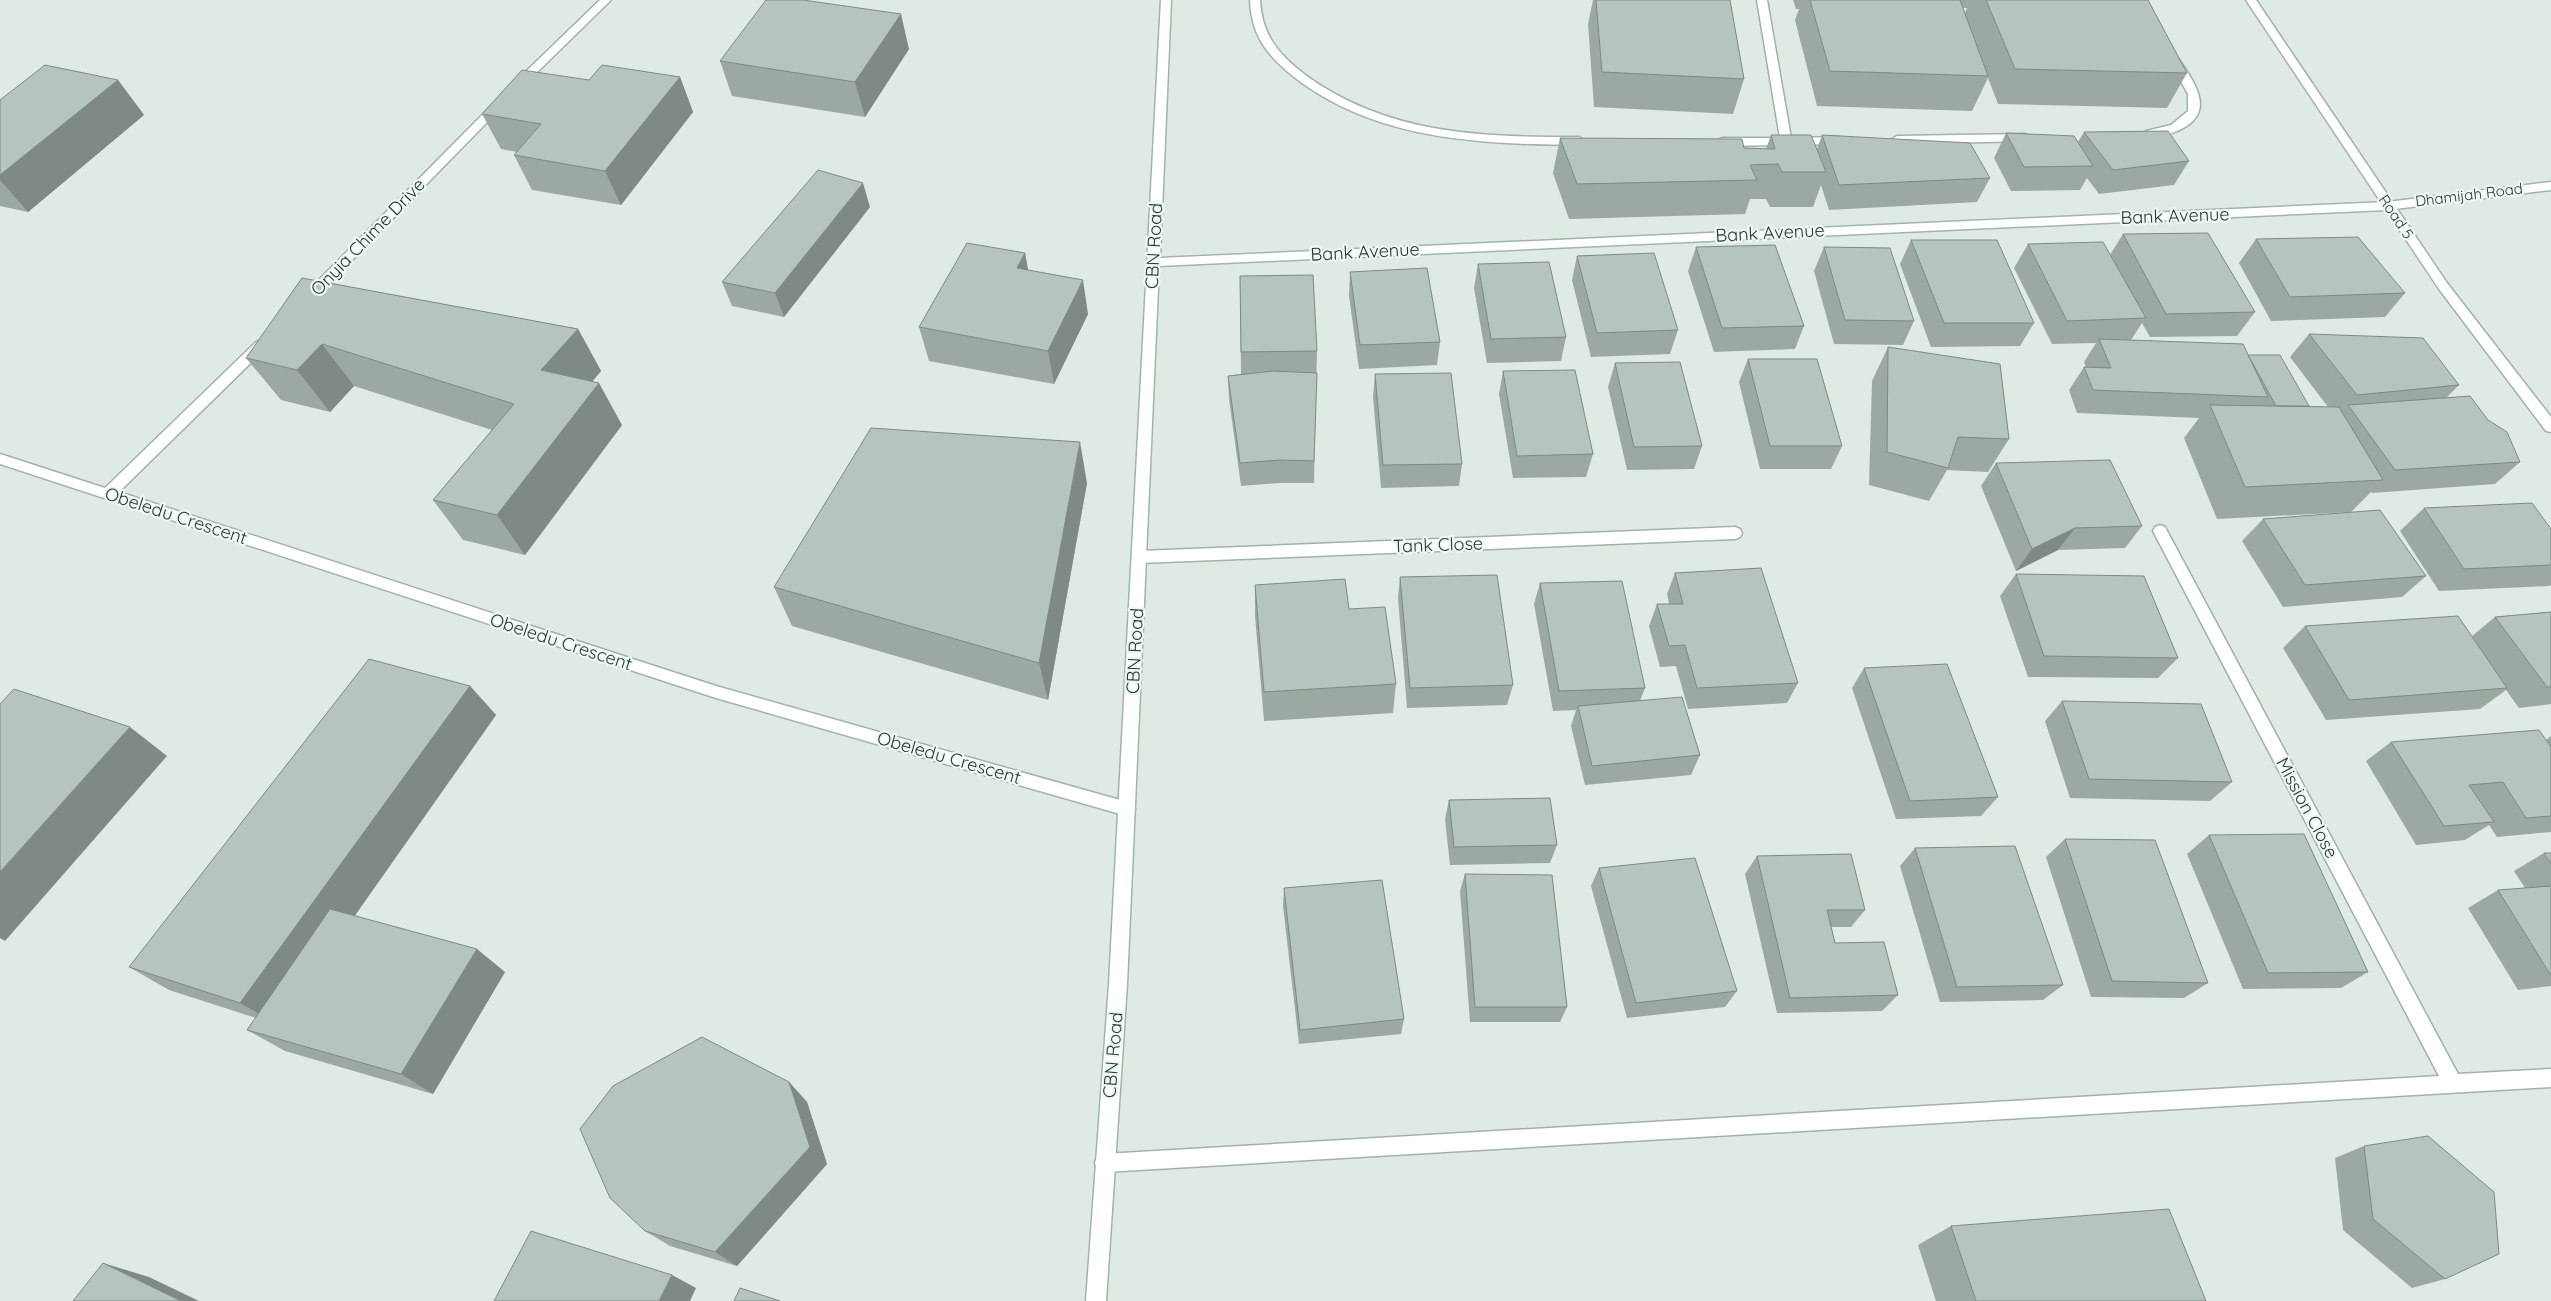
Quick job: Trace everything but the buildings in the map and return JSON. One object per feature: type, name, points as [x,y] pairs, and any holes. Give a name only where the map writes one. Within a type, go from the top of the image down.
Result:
[{"type":"street","name":"Onyia Chime Drive","points":[[302,304],[468,134],[606,0]]},
{"type":"street","name":"CBN Road","points":[[1096,1301],[1104,1163],[1118,984],[1166,0]]},
{"type":"street","points":[[1255,0],[1255,16],[1272,52],[1318,91],[1370,118],[1444,135],[1518,141],[1588,142]]},
{"type":"street","points":[[1762,0],[1786,142]]},
{"type":"street","name":"Road 5","points":[[2251,0],[2443,286],[2551,427]]},
{"type":"street","points":[[2137,136],[2162,133],[2178,127],[2189,119],[2196,106],[2194,93],[2169,51]]},
{"type":"street","points":[[1883,141],[2039,138]]},
{"type":"street","points":[[1706,142],[1854,141]]},
{"type":"street","name":"Dhamijah Road","points":[[2388,206],[2551,186]]},
{"type":"street","name":"Bank Avenue","points":[[1152,262],[2388,206]]},
{"type":"street","points":[[108,494],[267,339]]},
{"type":"street","name":"Obeledu Crescent","points":[[0,459],[716,692],[1127,809]]},
{"type":"street","name":"Mission Close","points":[[2160,531],[2453,1084]]},
{"type":"street","name":"Tank Close","points":[[1140,558],[1735,533]]},
{"type":"street","points":[[1104,1163],[2551,1078]]}]
